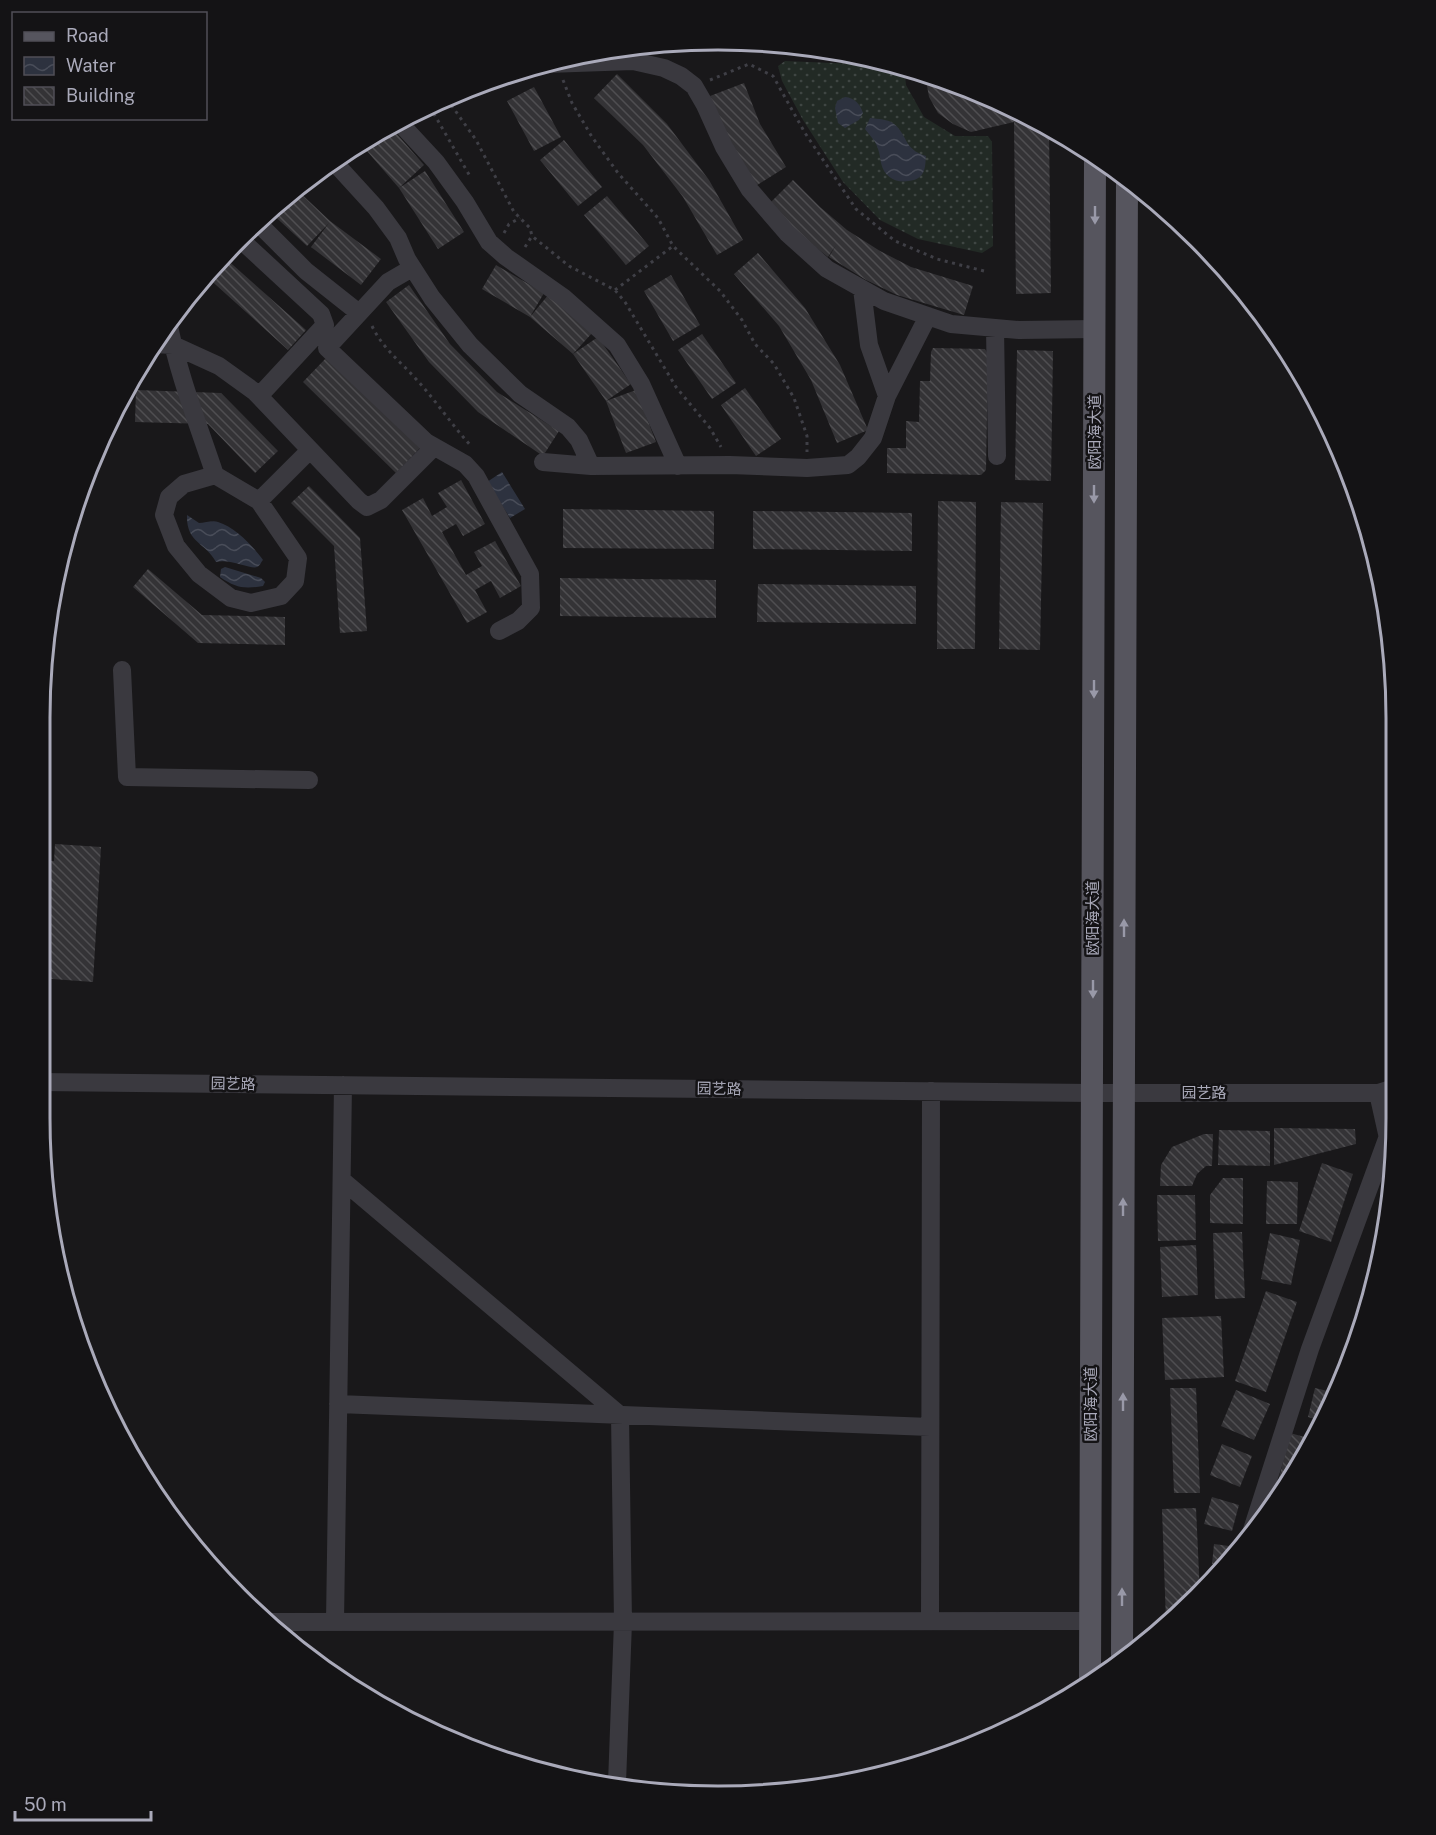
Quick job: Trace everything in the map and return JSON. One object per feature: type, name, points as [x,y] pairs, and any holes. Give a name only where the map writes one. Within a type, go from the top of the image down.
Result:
[{"type":"main road","name":"欧阳海大道","points":[[1090,1672],[1095,166]]},
{"type":"main road","name":"欧阳海大道","points":[[1122,1649],[1127,190]]},
{"type":"street","points":[[585,63],[633,61],[664,68],[681,76],[694,86],[724,147],[750,190],[787,233],[828,269],[884,301],[951,324],[1019,330],[1095,329]]},
{"type":"street","points":[[404,128],[436,162],[465,202],[489,242],[506,257],[563,297],[617,345],[641,384],[678,466]]},
{"type":"street","points":[[339,168],[376,208],[398,237],[406,259],[432,298],[470,345],[520,394],[568,427],[579,440],[591,466]]},
{"type":"street","points":[[263,228],[306,271],[361,311]]},
{"type":"street","points":[[246,244],[321,314],[325,326],[259,396]]},
{"type":"street","points":[[412,268],[388,282],[327,348],[426,442],[465,464],[476,476],[530,574],[531,608],[518,621],[499,631]]},
{"type":"street","points":[[862,289],[869,345],[887,396]]},
{"type":"street","points":[[543,462],[591,466],[730,465],[807,468],[848,465],[858,457],[873,438],[887,396],[928,316]]},
{"type":"street","points":[[995,328],[997,456]]},
{"type":"street","points":[[171,335],[186,389],[215,475],[259,501],[298,558],[295,581],[281,596],[251,603],[231,598],[199,573],[176,546],[164,515],[170,497],[184,484],[215,475]]},
{"type":"street","points":[[164,345],[173,345],[219,366],[259,396],[367,507],[381,500],[434,447]]},
{"type":"street","points":[[259,501],[310,450]]},
{"type":"street","points":[[122,670],[127,777],[309,780]]},
{"type":"street","name":"园艺路","points":[[50,1082],[1092,1093],[1378,1093],[1386,1090]]},
{"type":"street","points":[[335,1622],[343,1085]]},
{"type":"street","points":[[930,1621],[931,1091]]},
{"type":"street","points":[[1378,1093],[1386,1126]]},
{"type":"street","points":[[1259,1509],[1310,1349],[1385,1143]]},
{"type":"street","points":[[342,1180],[620,1415],[623,1622],[617,1778]]},
{"type":"street","points":[[338,1404],[930,1427]]},
{"type":"street","points":[[280,1622],[1091,1621]]},
{"type":"path","points":[[694,86],[749,64],[773,76],[805,133],[856,209],[895,240],[937,259],[984,271]]},
{"type":"path","points":[[555,70],[592,137],[618,173],[658,218],[673,246],[720,291],[742,320],[755,344],[774,364],[794,398],[807,436],[807,468]]},
{"type":"path","points":[[451,105],[476,140],[514,212],[530,228],[532,236],[569,266],[615,290],[625,302],[676,387],[710,428],[730,465]]},
{"type":"path","points":[[504,235],[509,224],[521,217]]},
{"type":"path","points":[[615,290],[673,246]]},
{"type":"path","points":[[361,311],[378,340],[417,381],[474,450]]},
{"type":"shaded area","points":[[785,61],[857,64],[905,76],[906,85],[924,117],[955,136],[988,136],[992,142],[993,246],[982,253],[918,239],[880,220],[843,182],[803,120],[782,81],[778,66]]},
{"type":"water","points":[[845,97],[857,102],[863,113],[859,120],[845,128],[838,123],[835,108],[837,101]]},
{"type":"water","points":[[870,118],[892,122],[913,150],[926,156],[921,176],[914,180],[903,181],[889,177],[883,169],[877,146],[865,129]]},
{"type":"water","points":[[502,472],[525,509],[510,518],[487,482]]},
{"type":"water","points":[[187,515],[199,523],[216,521],[231,528],[249,543],[263,560],[257,567],[216,562],[193,537]]},
{"type":"water","points":[[225,567],[261,578],[265,582],[263,586],[256,587],[236,585],[220,577],[221,569]]},
{"type":"building","points":[[617,74],[667,124],[709,180],[743,240],[717,255],[683,197],[643,145],[594,98]]},
{"type":"building","points":[[744,83],[760,124],[786,167],[754,187],[726,141],[710,96]]},
{"type":"building","points":[[927,83],[974,100],[1049,137],[1051,293],[1016,294],[1014,122],[971,132],[953,124],[938,113],[929,97]]},
{"type":"building","points":[[534,87],[561,137],[534,151],[507,101]]},
{"type":"building","points":[[396,133],[424,165],[399,188],[366,150]]},
{"type":"building","points":[[564,140],[602,187],[578,206],[540,160]]},
{"type":"building","points":[[425,171],[464,232],[438,249],[399,188]]},
{"type":"building","points":[[793,180],[847,230],[880,251],[911,267],[973,286],[964,315],[897,295],[866,280],[829,257],[836,245],[828,257],[795,231],[769,204]]},
{"type":"building","points":[[302,195],[330,221],[381,259],[361,285],[311,247],[329,223],[307,246],[275,217]]},
{"type":"building","points":[[607,196],[649,246],[626,265],[584,215]]},
{"type":"building","points":[[758,253],[805,308],[840,365],[868,430],[837,443],[811,380],[779,326],[734,274]]},
{"type":"building","points":[[229,262],[306,330],[288,350],[212,281]]},
{"type":"building","points":[[496,265],[544,293],[530,317],[482,289]]},
{"type":"building","points":[[671,275],[700,325],[673,341],[644,291]]},
{"type":"building","points":[[409,285],[450,344],[497,392],[559,431],[543,456],[478,412],[429,362],[386,302]]},
{"type":"building","points":[[549,294],[593,332],[573,354],[530,317]]},
{"type":"building","points":[[702,334],[736,383],[712,399],[678,350]]},
{"type":"building","points":[[598,337],[631,384],[606,401],[573,354]]},
{"type":"building","points":[[933,348],[985,349],[988,354],[986,470],[981,475],[887,473],[887,448],[906,448],[906,421],[919,422],[920,381],[930,381]]},
{"type":"building","points":[[1017,350],[1053,351],[1051,481],[1015,480]]},
{"type":"building","points":[[327,357],[421,447],[396,473],[303,382]]},
{"type":"building","points":[[745,388],[781,439],[756,456],[721,405]]},
{"type":"building","points":[[136,390],[221,393],[278,451],[255,473],[208,424],[135,422]]},
{"type":"building","points":[[636,390],[656,442],[626,453],[606,401]]},
{"type":"building","points":[[461,480],[485,524],[463,536],[456,524],[442,532],[466,575],[482,566],[474,552],[495,541],[521,586],[500,598],[491,581],[475,590],[487,612],[467,623],[402,510],[423,498],[432,516],[447,507],[438,493]]},
{"type":"building","points":[[309,486],[360,538],[367,631],[340,633],[334,546],[291,503]]},
{"type":"building","points":[[938,501],[976,502],[975,649],[937,649]]},
{"type":"building","points":[[1001,502],[1043,503],[1040,650],[999,649]]},
{"type":"building","points":[[563,509],[714,511],[714,549],[563,548]]},
{"type":"building","points":[[753,511],[912,513],[912,551],[753,549]]},
{"type":"building","points":[[148,569],[202,615],[285,617],[285,645],[198,643],[133,587]]},
{"type":"building","points":[[560,578],[716,580],[716,618],[560,616]]},
{"type":"building","points":[[758,584],[916,586],[916,624],[757,622]]},
{"type":"building","points":[[55,844],[101,847],[93,982],[50,979],[50,861],[54,861]]},
{"type":"building","points":[[1274,1128],[1355,1129],[1356,1144],[1274,1165]]},
{"type":"building","points":[[1219,1130],[1270,1131],[1270,1166],[1218,1165]]},
{"type":"building","points":[[1204,1134],[1213,1134],[1212,1166],[1206,1166],[1197,1174],[1192,1186],[1160,1186],[1161,1165],[1172,1147]]},
{"type":"building","points":[[1322,1163],[1353,1174],[1331,1242],[1299,1231]]},
{"type":"building","points":[[1223,1178],[1243,1178],[1243,1224],[1210,1223],[1210,1195]]},
{"type":"building","points":[[1267,1181],[1298,1182],[1297,1224],[1266,1224]]},
{"type":"building","points":[[1157,1195],[1195,1195],[1196,1240],[1158,1241]]},
{"type":"building","points":[[1242,1232],[1245,1298],[1215,1299],[1213,1233]]},
{"type":"building","points":[[1270,1233],[1300,1240],[1291,1285],[1261,1279]]},
{"type":"building","points":[[1196,1245],[1198,1295],[1162,1297],[1160,1247]]},
{"type":"building","points":[[1266,1291],[1297,1302],[1266,1392],[1235,1381]]},
{"type":"building","points":[[1221,1316],[1224,1377],[1165,1380],[1162,1318]]},
{"type":"building","points":[[1170,1388],[1196,1388],[1200,1493],[1174,1493]]},
{"type":"building","points":[[1315,1388],[1328,1391],[1315,1419],[1308,1417]]},
{"type":"building","points":[[1236,1390],[1270,1404],[1254,1440],[1221,1426]]},
{"type":"building","points":[[1290,1433],[1305,1437],[1297,1451],[1278,1481]]},
{"type":"building","points":[[1222,1444],[1252,1456],[1240,1487],[1210,1475]]},
{"type":"building","points":[[1212,1497],[1239,1505],[1232,1531],[1204,1524]]},
{"type":"building","points":[[1196,1508],[1199,1581],[1166,1614],[1162,1509]]},
{"type":"building","points":[[1214,1544],[1229,1546],[1215,1564],[1212,1564]]}]
